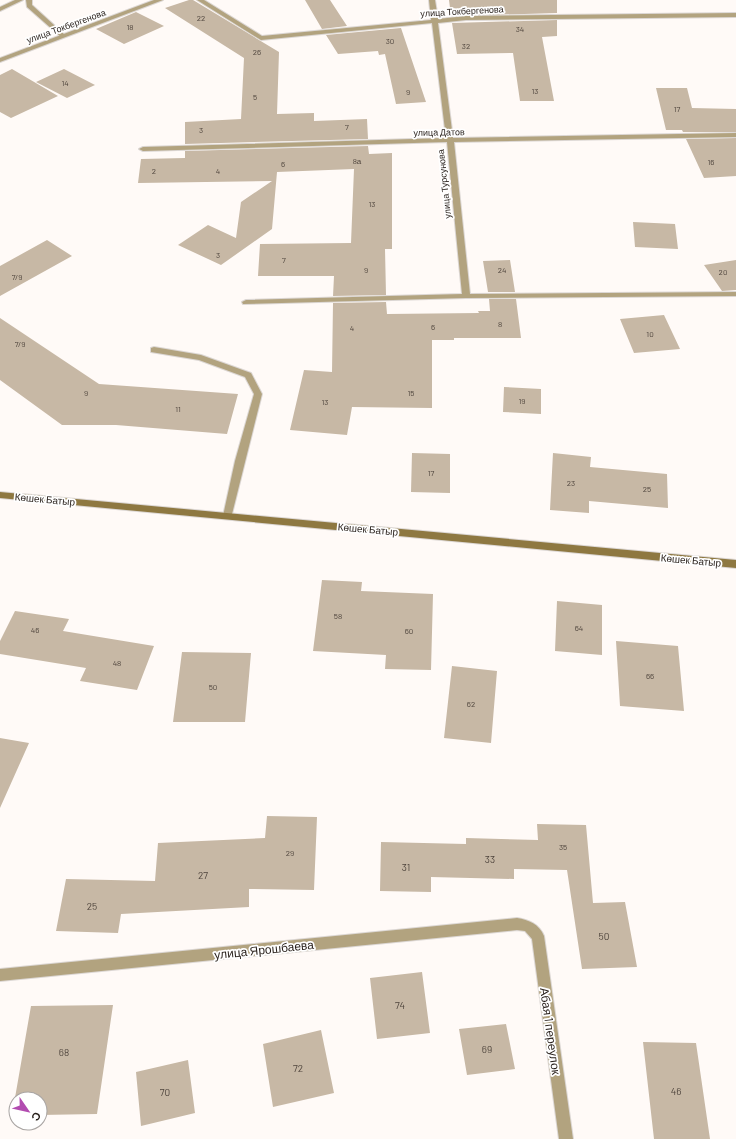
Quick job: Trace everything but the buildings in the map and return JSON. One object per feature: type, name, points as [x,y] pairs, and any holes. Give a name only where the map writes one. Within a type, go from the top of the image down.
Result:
[{"type":"street","points":[[0,9],[20,0]]},
{"type":"street","points":[[29,0],[29,6],[63,36]]},
{"type":"street","name":"улица Токбергенова","points":[[0,60],[160,0]]},
{"type":"street","name":"улица Токбергенова","points":[[200,0],[261,38],[466,18],[736,15]]},
{"type":"street","name":"улица Турсунова","points":[[432,0],[450,140],[466,296]]},
{"type":"street","name":"улица Датов","points":[[143,149],[450,140],[736,135]]},
{"type":"street","points":[[246,302],[466,296],[736,294]]},
{"type":"street","points":[[154,350],[201,358],[248,375],[258,394],[240,461],[228,516]]},
{"type":"street","name":"Көшек Батыр","points":[[0,495],[736,564]]},
{"type":"street","name":"улица Ярошбаева","points":[[0,975],[509,925],[528,926]]},
{"type":"street","name":"Абая 1 переулок","points":[[528,926],[538,936],[566,1139]]}]
